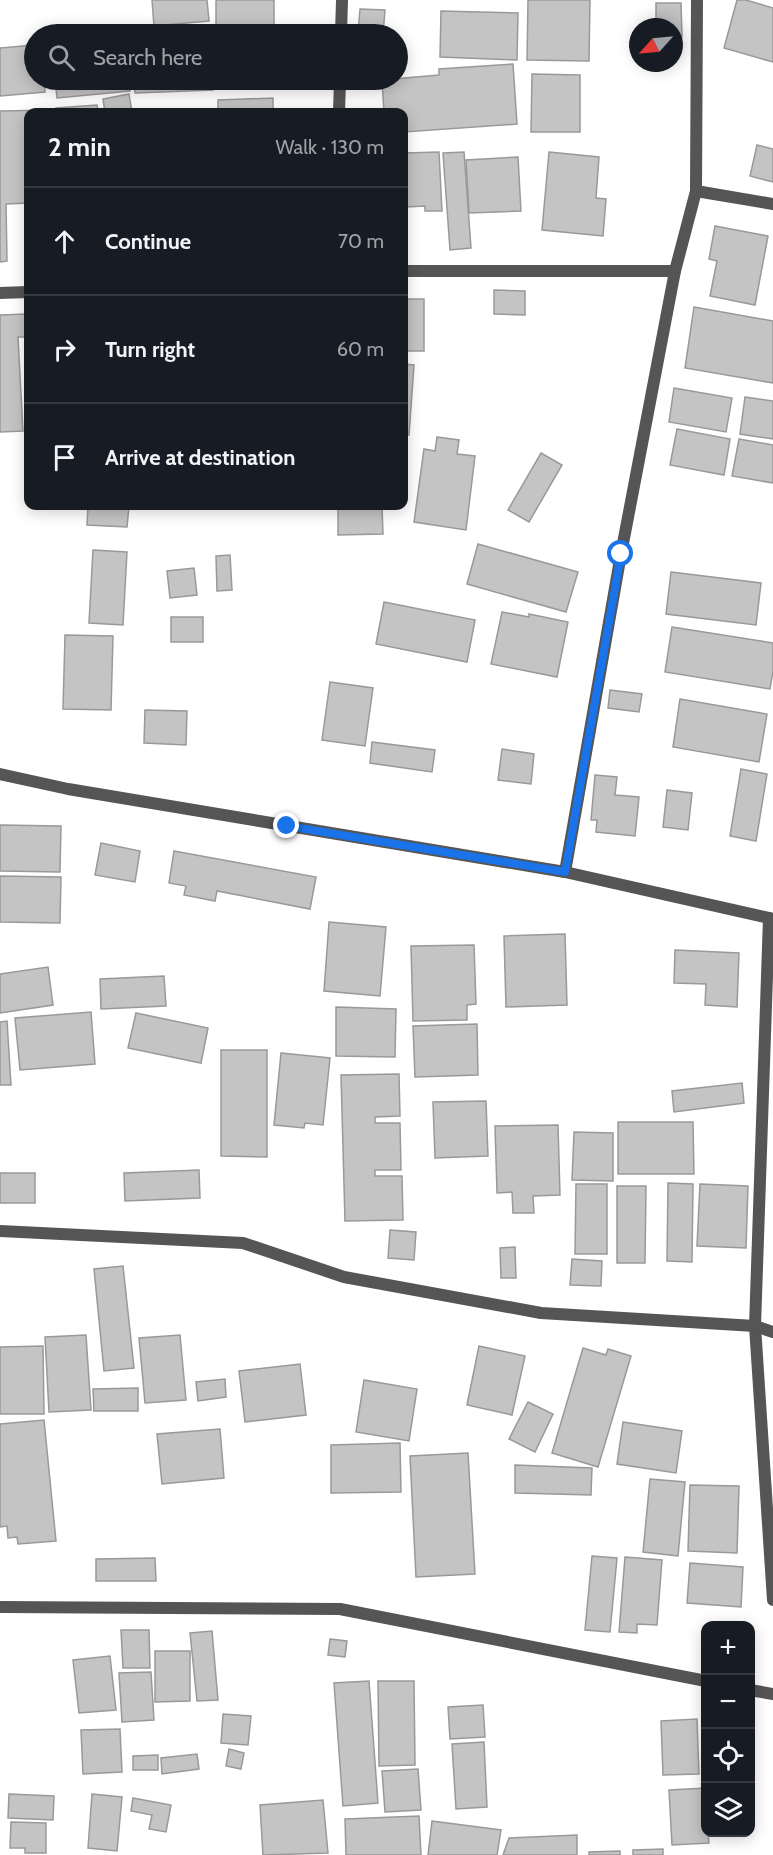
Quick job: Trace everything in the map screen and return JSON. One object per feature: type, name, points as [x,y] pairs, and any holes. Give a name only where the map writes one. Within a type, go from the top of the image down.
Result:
[{"type":"street","points":[[341,24],[342,0]]},
{"type":"street","points":[[565,872],[621,554],[675,271],[696,191],[697,0]]},
{"type":"street","points":[[339,108],[340,90]]},
{"type":"street","points":[[696,191],[773,204]]},
{"type":"street","points":[[408,271],[675,271]]},
{"type":"street","points":[[0,293],[24,291]]},
{"type":"street","points":[[0,774],[68,789],[565,872],[771,918],[755,1326],[773,1600]]},
{"type":"street","points":[[0,1231],[243,1243],[344,1277],[541,1312],[755,1326],[773,1332]]},
{"type":"street","points":[[0,1607],[340,1609],[701,1680]]},
{"type":"street","points":[[755,1691],[773,1694]]},
{"type":"building","points":[[152,0],[207,0],[209,21],[154,24]]},
{"type":"building","points":[[216,0],[274,0],[274,24],[216,24]]},
{"type":"building","points":[[528,0],[590,0],[589,61],[527,60]]},
{"type":"building","points":[[737,0],[746,0],[773,8],[773,62],[724,48]]},
{"type":"building","points":[[656,3],[681,3],[681,18],[656,18]]},
{"type":"building","points":[[360,9],[385,10],[384,24],[359,24]]},
{"type":"building","points":[[441,11],[518,13],[517,60],[440,57]]},
{"type":"building","points":[[24,46],[24,90],[45,90],[45,92],[0,96],[0,48]]},
{"type":"building","points":[[513,64],[517,124],[408,132],[408,108],[384,108],[383,90],[408,90],[408,78],[439,75],[439,69]]},
{"type":"building","points":[[532,74],[580,75],[580,132],[531,132]]},
{"type":"building","points":[[56,90],[130,90],[130,91],[57,98]]},
{"type":"building","points":[[135,90],[213,90],[135,93]]},
{"type":"building","points":[[129,94],[131,108],[104,108],[103,99]]},
{"type":"building","points":[[273,98],[273,108],[218,108],[218,100]]},
{"type":"building","points":[[97,105],[97,108],[56,108]]},
{"type":"building","points":[[0,111],[24,111],[24,203],[6,204],[7,261],[0,262]]},
{"type":"building","points":[[757,145],[773,149],[773,182],[750,176]]},
{"type":"building","points":[[439,152],[442,211],[425,211],[425,206],[408,207],[408,153]]},
{"type":"building","points":[[464,152],[471,248],[450,250],[443,153]]},
{"type":"building","points":[[549,152],[599,157],[596,198],[606,199],[603,236],[542,230]]},
{"type":"building","points":[[518,157],[521,211],[469,213],[466,160]]},
{"type":"building","points":[[715,226],[768,236],[755,305],[710,296],[717,261],[709,259]]},
{"type":"building","points":[[494,290],[525,291],[525,315],[494,314]]},
{"type":"building","points":[[408,299],[424,299],[424,351],[408,351]]},
{"type":"building","points":[[694,307],[773,321],[773,383],[685,368]]},
{"type":"building","points":[[24,314],[24,337],[18,337],[23,431],[0,432],[0,315]]},
{"type":"building","points":[[408,364],[414,365],[408,435]]},
{"type":"building","points":[[674,388],[732,398],[726,432],[669,422]]},
{"type":"building","points":[[745,397],[773,401],[773,439],[740,434]]},
{"type":"building","points":[[677,429],[730,439],[724,475],[670,465]]},
{"type":"building","points":[[437,437],[459,440],[457,454],[475,456],[466,530],[414,522],[424,449],[435,451]]},
{"type":"building","points":[[739,439],[773,445],[773,483],[732,476]]},
{"type":"building","points":[[541,453],[562,465],[529,522],[508,510]]},
{"type":"building","points":[[88,510],[129,510],[127,527],[87,525]]},
{"type":"building","points":[[338,510],[382,510],[383,534],[338,535]]},
{"type":"building","points":[[478,544],[578,572],[566,612],[467,584]]},
{"type":"building","points":[[93,550],[127,552],[123,625],[89,623]]},
{"type":"building","points":[[230,555],[232,590],[217,591],[216,556]]},
{"type":"building","points":[[194,568],[197,595],[170,598],[167,571]]},
{"type":"building","points":[[671,572],[761,583],[756,625],[666,614]]},
{"type":"building","points":[[384,602],[475,620],[467,662],[376,644]]},
{"type":"building","points":[[502,612],[529,617],[529,614],[568,622],[557,677],[491,664]]},
{"type":"building","points":[[171,617],[203,617],[203,642],[171,642]]},
{"type":"building","points":[[672,627],[773,643],[773,671],[770,689],[665,672]]},
{"type":"building","points":[[65,635],[113,636],[111,710],[63,709]]},
{"type":"building","points":[[330,682],[373,688],[365,746],[322,740]]},
{"type":"building","points":[[610,690],[642,694],[639,712],[608,708]]},
{"type":"building","points":[[680,699],[767,714],[759,762],[673,747]]},
{"type":"building","points":[[145,710],[187,711],[186,745],[144,743]]},
{"type":"building","points":[[372,742],[435,750],[432,772],[370,763]]},
{"type":"building","points":[[502,749],[534,754],[531,784],[498,780]]},
{"type":"building","points":[[741,769],[767,774],[756,841],[730,836]]},
{"type":"building","points":[[595,775],[617,777],[615,795],[639,797],[635,836],[596,832],[597,820],[591,820]]},
{"type":"building","points":[[667,790],[692,793],[688,830],[663,827]]},
{"type":"building","points":[[0,825],[61,826],[60,872],[0,871]]},
{"type":"building","points":[[101,843],[140,851],[135,882],[95,875]]},
{"type":"building","points":[[174,851],[316,877],[310,909],[217,891],[215,901],[184,895],[186,886],[169,883]]},
{"type":"building","points":[[0,876],[61,877],[60,923],[0,922]]},
{"type":"building","points":[[329,922],[386,927],[380,996],[324,991]]},
{"type":"building","points":[[565,934],[567,1005],[506,1007],[504,936]]},
{"type":"building","points":[[474,945],[476,1004],[467,1005],[467,1020],[413,1021],[411,946]]},
{"type":"building","points":[[675,950],[739,953],[737,1007],[705,1005],[706,984],[674,983]]},
{"type":"building","points":[[48,967],[53,1005],[0,1013],[0,974]]},
{"type":"building","points":[[164,976],[166,1006],[101,1009],[100,979]]},
{"type":"building","points":[[336,1007],[396,1009],[395,1057],[336,1056]]},
{"type":"building","points":[[91,1012],[95,1064],[20,1070],[15,1018]]},
{"type":"building","points":[[136,1013],[208,1028],[201,1063],[128,1048]]},
{"type":"building","points":[[7,1021],[11,1085],[0,1085],[0,1022]]},
{"type":"building","points":[[477,1024],[478,1075],[415,1077],[413,1026]]},
{"type":"building","points":[[221,1050],[267,1050],[267,1157],[221,1156]]},
{"type":"building","points":[[281,1053],[330,1058],[323,1125],[305,1123],[304,1128],[274,1125]]},
{"type":"building","points":[[399,1074],[400,1116],[375,1117],[375,1123],[400,1123],[401,1170],[375,1170],[375,1176],[402,1176],[403,1220],[345,1221],[341,1075]]},
{"type":"building","points":[[742,1083],[744,1103],[674,1112],[672,1091]]},
{"type":"building","points":[[486,1101],[488,1156],[435,1158],[433,1102]]},
{"type":"building","points":[[618,1122],[693,1122],[694,1174],[618,1174]]},
{"type":"building","points":[[558,1125],[560,1195],[533,1196],[534,1213],[513,1213],[512,1192],[497,1193],[495,1126]]},
{"type":"building","points":[[574,1132],[613,1133],[613,1181],[572,1180]]},
{"type":"building","points":[[199,1170],[200,1198],[125,1201],[124,1173]]},
{"type":"building","points":[[0,1173],[35,1173],[35,1203],[0,1203]]},
{"type":"building","points":[[668,1183],[693,1184],[692,1262],[667,1261]]},
{"type":"building","points":[[576,1184],[607,1184],[607,1254],[575,1254]]},
{"type":"building","points":[[700,1184],[748,1186],[746,1248],[697,1246]]},
{"type":"building","points":[[617,1186],[646,1186],[645,1263],[617,1263]]},
{"type":"building","points":[[390,1230],[416,1232],[414,1260],[388,1258]]},
{"type":"building","points":[[515,1247],[516,1278],[501,1278],[500,1248]]},
{"type":"building","points":[[572,1259],[602,1261],[601,1286],[570,1285]]},
{"type":"building","points":[[123,1266],[134,1368],[104,1371],[94,1269]]},
{"type":"building","points":[[86,1335],[91,1410],[49,1412],[45,1337]]},
{"type":"building","points":[[180,1335],[186,1400],[145,1403],[139,1338]]},
{"type":"building","points":[[43,1346],[44,1414],[0,1414],[0,1347]]},
{"type":"building","points":[[479,1346],[525,1356],[512,1415],[467,1405]]},
{"type":"building","points":[[583,1348],[606,1355],[608,1349],[631,1356],[598,1467],[552,1453]]},
{"type":"building","points":[[300,1364],[306,1415],[245,1422],[239,1371]]},
{"type":"building","points":[[225,1379],[226,1397],[198,1401],[196,1382]]},
{"type":"building","points":[[364,1380],[417,1389],[409,1441],[356,1432]]},
{"type":"building","points":[[138,1388],[138,1411],[94,1411],[93,1389]]},
{"type":"building","points":[[528,1402],[553,1414],[535,1452],[509,1439]]},
{"type":"building","points":[[44,1420],[56,1541],[18,1544],[17,1537],[8,1538],[7,1526],[0,1527],[0,1424]]},
{"type":"building","points":[[623,1422],[682,1431],[676,1473],[617,1464]]},
{"type":"building","points":[[220,1429],[224,1478],[162,1484],[157,1434]]},
{"type":"building","points":[[400,1443],[401,1492],[331,1493],[331,1445]]},
{"type":"building","points":[[468,1453],[475,1574],[416,1577],[410,1456]]},
{"type":"building","points":[[515,1465],[592,1468],[591,1495],[515,1493]]},
{"type":"building","points":[[650,1479],[685,1482],[678,1556],[643,1552]]},
{"type":"building","points":[[690,1485],[739,1486],[737,1553],[688,1551]]},
{"type":"building","points":[[592,1556],[617,1558],[610,1632],[585,1630]]},
{"type":"building","points":[[625,1557],[662,1560],[657,1625],[637,1624],[637,1633],[619,1632]]},
{"type":"building","points":[[155,1558],[156,1581],[96,1581],[96,1559]]},
{"type":"building","points":[[690,1563],[743,1567],[741,1607],[687,1603]]},
{"type":"building","points":[[121,1630],[149,1630],[150,1668],[123,1668]]},
{"type":"building","points":[[212,1631],[218,1700],[197,1701],[190,1633]]},
{"type":"building","points":[[330,1639],[347,1641],[345,1657],[328,1655]]},
{"type":"building","points":[[155,1651],[190,1651],[190,1701],[155,1702]]},
{"type":"building","points":[[110,1656],[116,1710],[79,1713],[73,1660]]},
{"type":"building","points":[[151,1672],[154,1720],[122,1722],[119,1673]]},
{"type":"building","points":[[369,1681],[378,1803],[343,1806],[334,1683]]},
{"type":"building","points":[[378,1681],[414,1681],[415,1765],[379,1766]]},
{"type":"building","points":[[483,1705],[485,1737],[450,1739],[448,1707]]},
{"type":"building","points":[[223,1714],[251,1716],[248,1745],[221,1743]]},
{"type":"building","points":[[697,1719],[699,1774],[663,1775],[661,1721]]},
{"type":"building","points":[[120,1729],[122,1772],[83,1774],[81,1730]]},
{"type":"building","points":[[484,1742],[487,1807],[456,1809],[452,1744]]},
{"type":"building","points":[[229,1749],[244,1753],[241,1769],[226,1766]]},
{"type":"building","points":[[197,1754],[199,1769],[162,1774],[161,1758]]},
{"type":"building","points":[[158,1755],[158,1770],[133,1770],[133,1756]]},
{"type":"building","points":[[418,1769],[421,1810],[385,1812],[382,1771]]},
{"type":"building","points":[[701,1788],[701,1837],[708,1837],[709,1843],[672,1845],[669,1790]]},
{"type":"building","points":[[9,1794],[54,1796],[53,1820],[8,1818]]},
{"type":"building","points":[[92,1794],[122,1797],[117,1851],[88,1848]]},
{"type":"building","points":[[133,1798],[171,1805],[166,1832],[149,1829],[152,1815],[131,1811]]},
{"type":"building","points":[[323,1800],[328,1853],[263,1855],[260,1805]]},
{"type":"building","points":[[419,1816],[421,1855],[346,1855],[345,1819]]},
{"type":"building","points":[[432,1821],[501,1830],[497,1855],[428,1855]]},
{"type":"building","points":[[11,1822],[46,1823],[46,1853],[25,1853],[25,1848],[10,1848]]},
{"type":"building","points":[[577,1835],[577,1855],[503,1855],[509,1838]]},
{"type":"building","points":[[663,1849],[663,1855],[633,1855],[633,1850]]},
{"type":"building","points":[[620,1851],[620,1855],[589,1855],[589,1852]]},
{"type":"route","points":[[287,826],[565,872],[621,554]]}]
